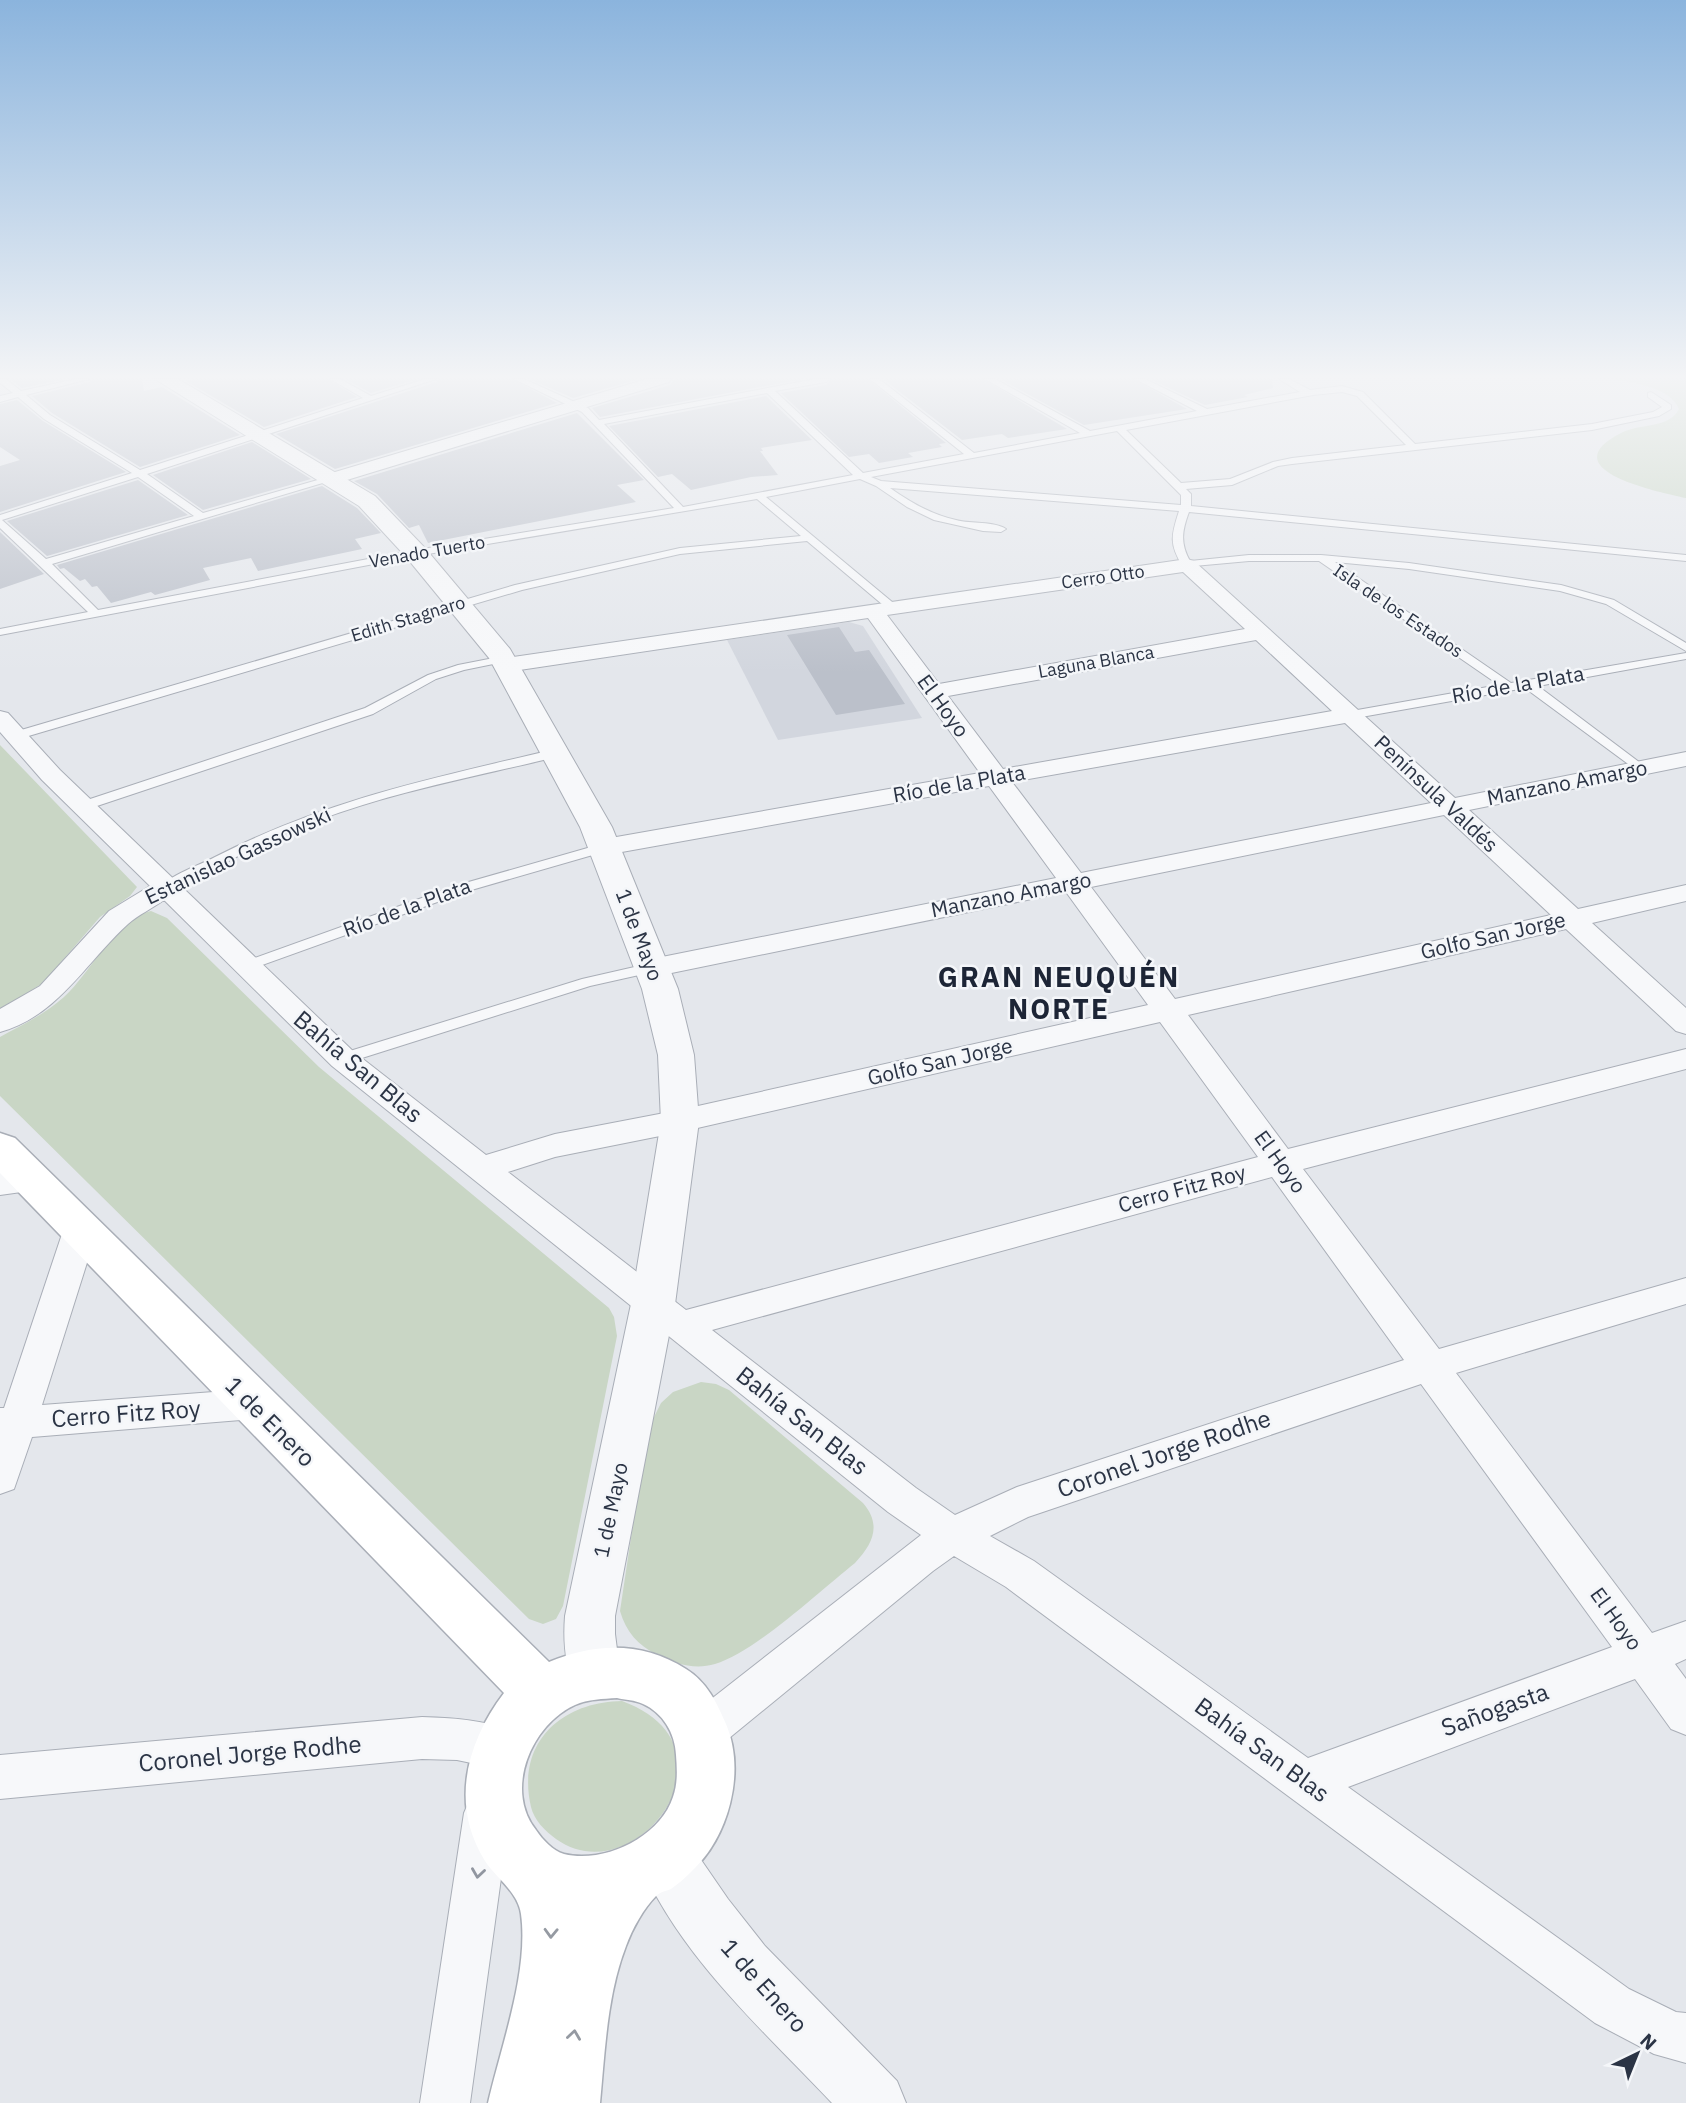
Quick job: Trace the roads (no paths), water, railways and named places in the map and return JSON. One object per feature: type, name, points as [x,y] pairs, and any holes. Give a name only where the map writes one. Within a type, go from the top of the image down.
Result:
[{"type":"main road","name":"1 de Enero","points":[[11,1170],[80,1231],[542,1694]]},
{"type":"main road","points":[[521,2103],[550,1962],[552,1914],[531,1869],[508,1846],[494,1815],[496,1764],[518,1718],[542,1694],[569,1680],[593,1673],[617,1672],[643,1676],[667,1688],[687,1706],[702,1733],[709,1764],[704,1798],[690,1830],[619,1894],[608,1914],[586,1976],[578,2012],[567,2103]]},
{"type":"main road","points":[[531,1869],[562,1884],[598,1887],[650,1868]]},
{"type":"street","name":"1 de Mayo","points":[[331,478],[377,510],[506,662],[605,847],[670,1021],[676,1055],[680,1121],[666,1314],[590,1616],[593,1673]]},
{"type":"street","name":"Cerro Otto","points":[[506,662],[1186,565]]},
{"type":"street","name":"Península Valdés","points":[[1186,565],[1686,1024]]},
{"type":"street","name":"El Hoyo","points":[[883,610],[932,692],[1686,1714]]},
{"type":"street","name":"Laguna Blanca","points":[[932,692],[1261,633]]},
{"type":"street","name":"Río de la Plata","points":[[605,847],[1350,715]]},
{"type":"street","name":"Bahía San Blas","points":[[8,727],[83,806],[343,1059],[901,1500],[953,1535],[1020,1574],[1612,2006],[1679,2037]]},
{"type":"street","name":"Manzano Amargo","points":[[652,968],[1686,759]]},
{"type":"street","name":"Estanislao Gassowski","points":[[0,1022],[51,992],[119,917],[166,888]]},
{"type":"street","name":"Golfo San Jorge","points":[[483,1169],[514,1155],[560,1144],[680,1121],[1686,893]]},
{"type":"street","name":"Cerro Fitz Roy","points":[[666,1314],[1280,1163],[1686,1059]]},
{"type":"street","points":[[0,1477],[9,1423],[80,1231]]},
{"type":"street","name":"Coronel Jorge Rodhe","points":[[702,1733],[885,1584],[953,1535],[1027,1500],[1370,1385],[1686,1291]]},
{"type":"street","name":"Cerro Fitz Roy","points":[[9,1423],[253,1404]]},
{"type":"street","name":"Sañogasta","points":[[1305,1781],[1686,1640]]},
{"type":"street","name":"Coronel Jorge Rodhe","points":[[0,1777],[422,1738],[457,1739],[496,1764]]},
{"type":"street","points":[[444,2103],[496,1764]]},
{"type":"street","name":"1 de Enero","points":[[650,1868],[707,1920],[744,1967],[874,2103]]},
{"type":"lane","points":[[0,518],[122,477]]},
{"type":"lane","points":[[144,477],[202,517]]},
{"type":"lane","points":[[649,477],[681,510]]},
{"type":"lane","name":"Venado Tuerto","points":[[0,632],[416,553],[681,510],[854,477]]},
{"type":"lane","points":[[863,477],[879,484],[909,506],[955,525],[1002,529]]},
{"type":"lane","points":[[1172,477],[1186,494],[1176,541],[1186,565]]},
{"type":"lane","points":[[1181,486],[1232,482],[1244,477]]},
{"type":"lane","points":[[44,564],[331,478]]},
{"type":"lane","points":[[879,484],[1184,508],[1686,558]]},
{"type":"lane","name":"El Hoyo","points":[[758,495],[809,538],[883,610]]},
{"type":"lane","points":[[0,523],[96,614]]},
{"type":"lane","name":"Edith Stagnaro","points":[[8,727],[457,604],[645,558],[680,551],[809,538]]},
{"type":"lane","name":"Cerro Otto","points":[[1186,565],[1249,558],[1321,558],[1409,566],[1588,595],[1630,613],[1686,648]]},
{"type":"lane","name":"Isla de los Estados","points":[[1321,558],[1509,687]]},
{"type":"lane","name":"Río de la Plata","points":[[1350,715],[1686,656]]},
{"type":"lane","points":[[83,806],[369,711],[432,677],[462,667],[506,662]]},
{"type":"lane","points":[[1528,684],[1639,768]]},
{"type":"lane","name":"Estanislao Gassowski","points":[[166,888],[327,812],[380,795],[556,753]]},
{"type":"lane","name":"Río de la Plata","points":[[246,966],[463,888],[605,847]]},
{"type":"lane","name":"Manzano Amargo","points":[[343,1059],[587,982],[652,968]]},
{"type":"district","name":"GRAN NEUQUÉN NORTE","points":[[1059,993]]}]
